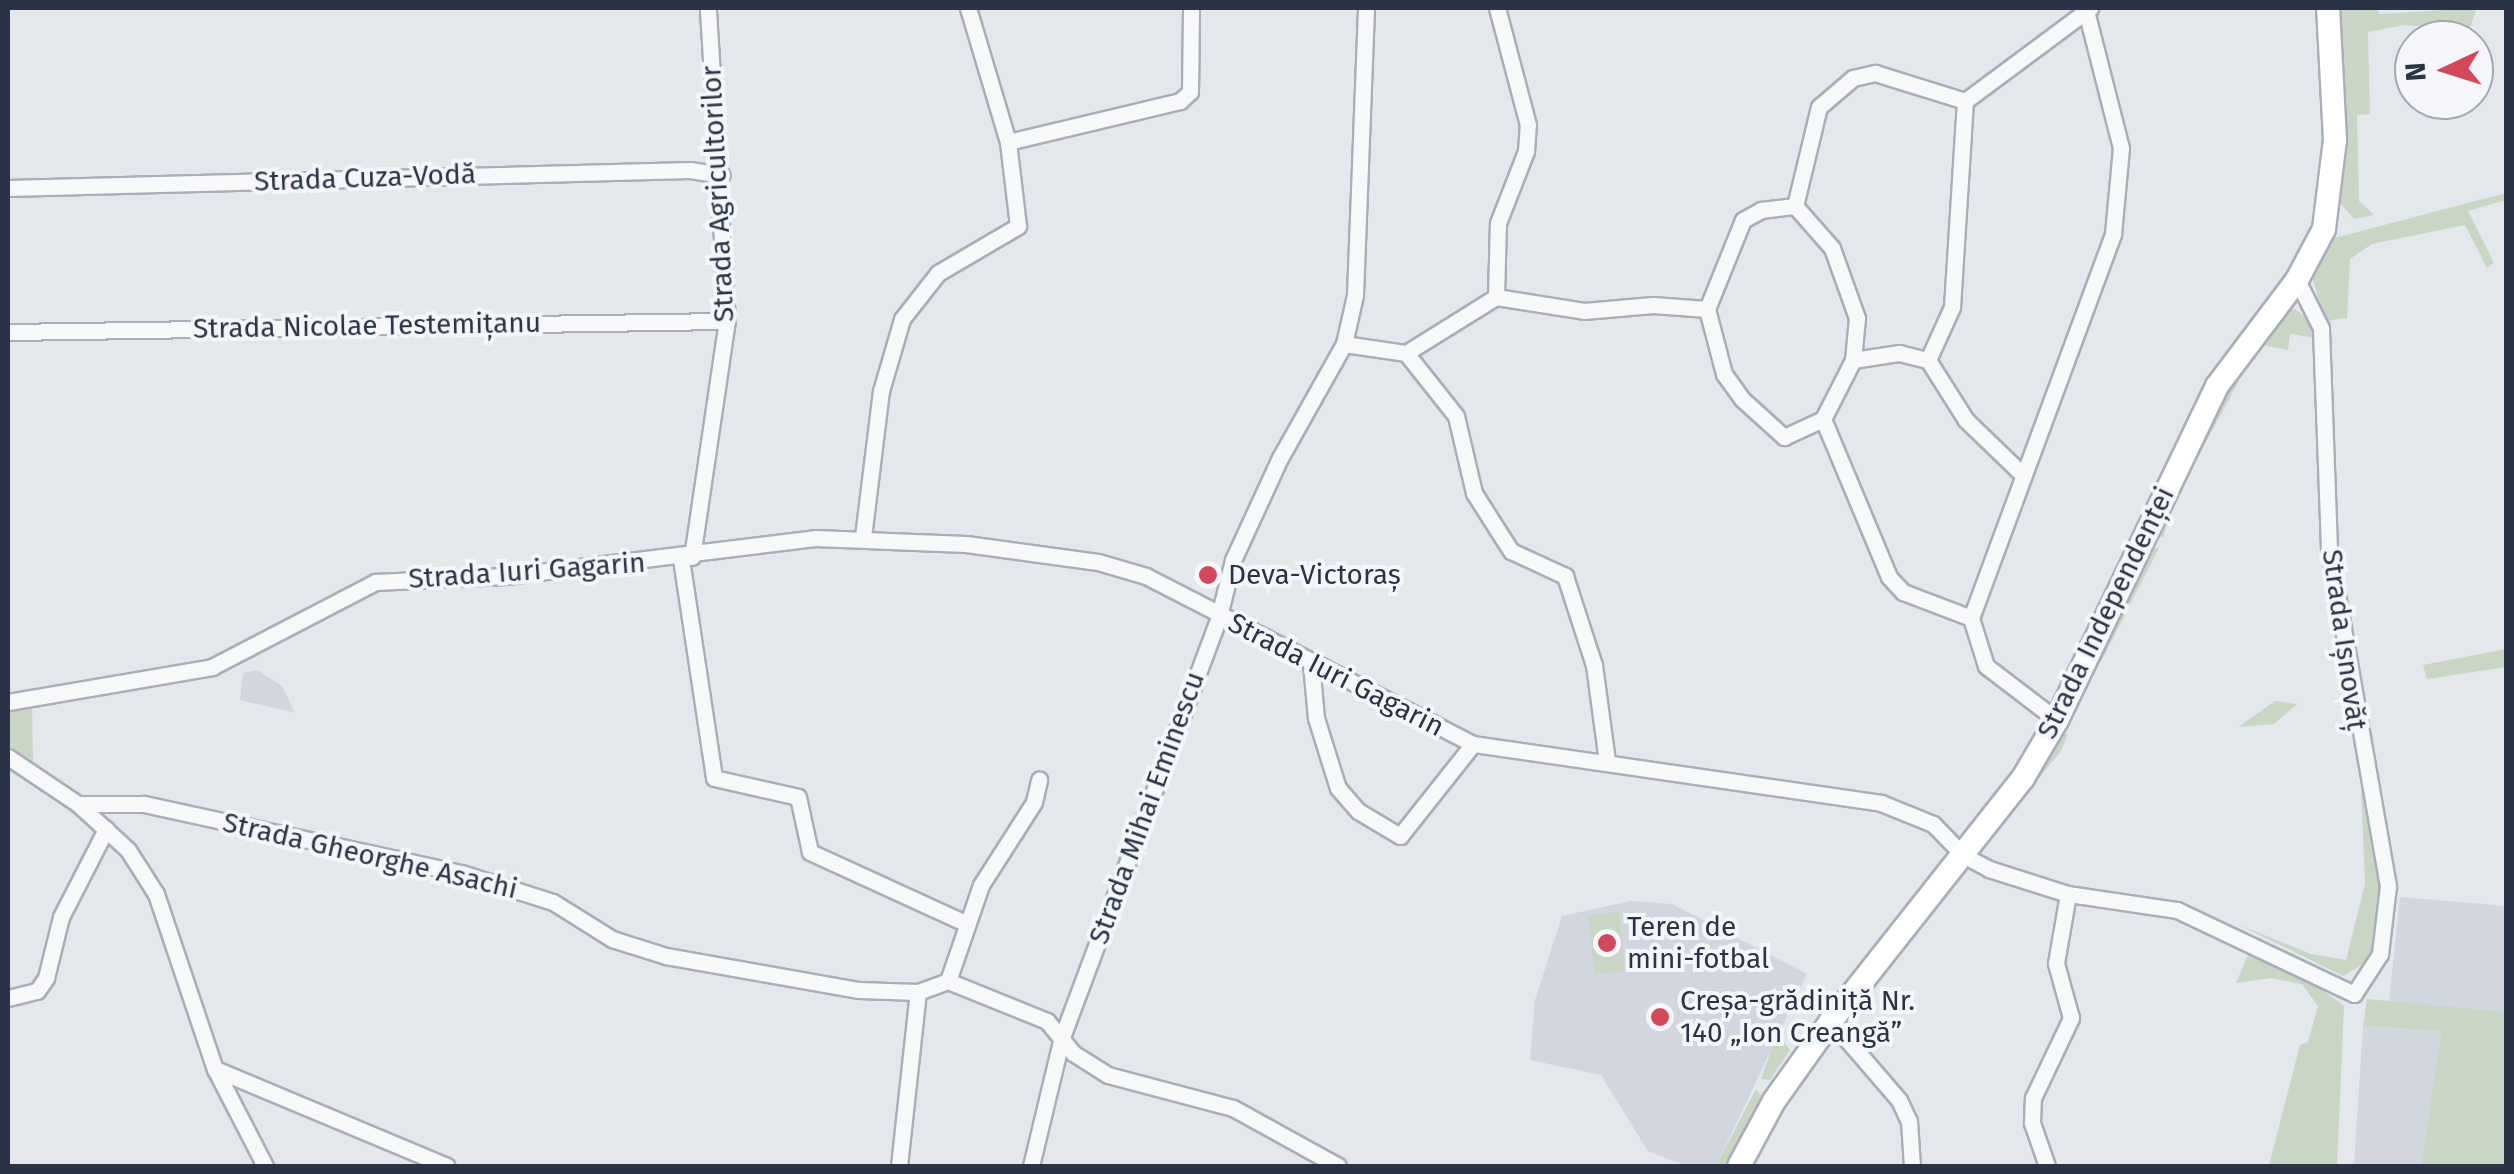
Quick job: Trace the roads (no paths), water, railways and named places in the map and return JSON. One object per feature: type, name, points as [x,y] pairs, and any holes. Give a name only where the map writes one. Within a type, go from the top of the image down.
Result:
[{"type":"main road","name":"Strada Independenței","points":[[1739,1166],[1774,1100],[1831,1021],[1964,855],[2058,720],[2217,386],[2297,280],[2324,229],[2332,182],[2328,8]]},
{"type":"street","name":"Strada Agricultorilor","points":[[708,8],[722,175],[726,321],[686,558],[714,778],[798,798],[810,852],[965,923]]},
{"type":"street","points":[[863,537],[888,354],[918,293],[1018,226],[1008,142],[968,8]]},
{"type":"street","points":[[1008,142],[1180,101],[1190,92],[1191,8]]},
{"type":"street","name":"Strada Mihai Eminescu","points":[[1030,1166],[1062,1037],[1218,616],[1234,560],[1280,458],[1344,344],[1355,295],[1366,8]]},
{"type":"street","points":[[1496,297],[1498,223],[1526,151],[1528,126],[1497,8]]},
{"type":"street","points":[[1928,360],[1952,307],[1966,101],[2088,9],[2116,112],[2118,200],[2113,234],[1971,618],[1986,666],[2058,720]]},
{"type":"street","points":[[1795,206],[1818,108],[1853,78],[1875,72],[1966,101]]},
{"type":"street","name":"Strada Cuza-Vodă","points":[[8,188],[690,170],[722,175]]},
{"type":"street","points":[[1795,206],[1832,248],[1848,282],[1857,318],[1853,360],[1823,419],[1784,437],[1742,399],[1724,374],[1707,309],[1744,220],[1762,210],[1795,206]]},
{"type":"street","name":"Strada Ișnovăț","points":[[2297,280],[2321,328],[2329,548],[2388,886],[2380,954],[2354,994]]},
{"type":"street","points":[[1344,344],[1406,352],[1496,297],[1584,311],[1653,305],[1707,309]]},
{"type":"street","name":"Strada Nicolae Testemițanu","points":[[8,332],[726,321]]},
{"type":"street","points":[[1406,352],[1456,416],[1474,493],[1511,551],[1565,576],[1594,665],[1607,761]]},
{"type":"street","points":[[1853,360],[1899,353],[1928,360],[1966,420],[2022,474]]},
{"type":"street","points":[[1823,419],[1889,577],[1903,592],[1971,618]]},
{"type":"street","name":"Strada Iuri Gagarin","points":[[8,702],[212,667],[374,582],[686,558],[863,537],[1098,562],[1202,599],[1218,616],[1474,744],[1881,803],[1932,824],[1964,855],[2068,894],[2177,910],[2354,994]]},
{"type":"street","points":[[1311,664],[1316,718],[1338,788],[1358,810],[1400,836],[1474,744]]},
{"type":"street","points":[[8,757],[78,804],[106,830],[156,894],[215,1069],[265,1166]]},
{"type":"street","points":[[1039,780],[1034,802],[996,854],[965,923],[948,980],[1047,1021],[1108,1076],[1233,1108],[1338,1166]]},
{"type":"street","name":"Strada Gheorghe Asachi","points":[[78,804],[144,804],[462,874],[552,902],[612,940],[666,956],[859,990],[918,992],[948,980]]},
{"type":"street","points":[[8,998],[37,990],[46,978],[62,917],[106,830]]},
{"type":"street","points":[[2047,1166],[2032,1123],[2033,1098],[2072,1018],[2056,963],[2068,894]]},
{"type":"street","points":[[899,1166],[918,992]]},
{"type":"street","points":[[1831,1021],[1900,1100],[1909,1121],[1912,1166]]},
{"type":"street","points":[[215,1069],[447,1166]]},
{"type":"place","name":"Deva-Victoraș","points":[[1208,575]]},
{"type":"place","name":"Teren de mini-fotbal","points":[[1607,943]]},
{"type":"place","name":"Creșa-grădiniță Nr. 140 „Ion Creangă”","points":[[1660,1017]]}]
